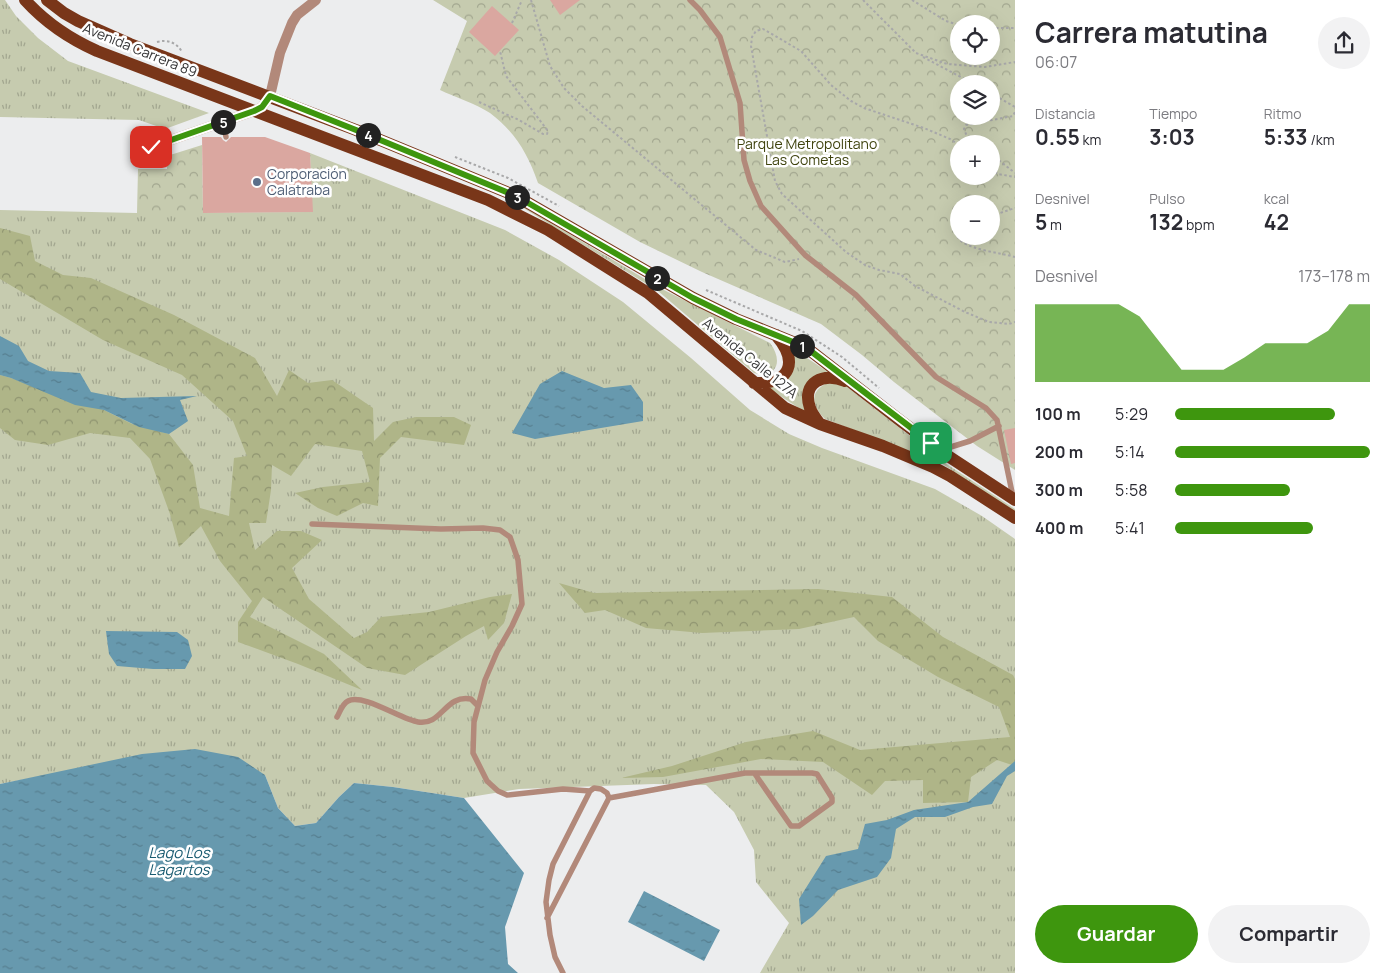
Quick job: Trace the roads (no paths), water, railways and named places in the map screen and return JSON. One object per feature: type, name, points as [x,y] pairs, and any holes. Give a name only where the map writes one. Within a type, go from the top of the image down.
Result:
[{"type":"main road","name":"Avenida Carrera 89","points":[[25,0],[55,27],[84,46],[254,111]]},
{"type":"main road","name":"Avenida Carrera 89","points":[[47,0],[78,21],[121,40],[270,96]]},
{"type":"main road","name":"Avenida Calle 127A","points":[[270,96],[516,196],[693,298],[812,352],[941,450],[1014,499]]},
{"type":"main road","name":"Avenida Calle 127A","points":[[254,111],[488,200],[548,230],[648,292],[786,408],[820,424],[883,446],[933,467],[1015,518]]},
{"type":"main road","points":[[754,383],[771,382],[779,379],[786,372],[789,359],[788,352],[776,335]]},
{"type":"main road","points":[[820,424],[812,413],[808,402],[809,392],[814,383],[820,378],[830,377],[854,385]]},
{"type":"street","points":[[151,147],[262,107],[270,96],[280,53],[292,22],[297,15],[316,0]]},
{"type":"lane","points":[[690,0],[720,37],[740,103],[744,160],[750,181],[761,206],[805,255],[856,295],[936,377],[994,414],[999,426],[1014,499]]},
{"type":"lane","points":[[223,122],[226,137]]},
{"type":"lane","points":[[941,450],[970,441],[999,426]]},
{"type":"lane","points":[[312,524],[441,529],[483,528],[500,530],[510,536],[518,560],[522,604],[485,680],[474,722],[473,753],[487,781],[498,791],[507,795],[563,789],[590,791]]},
{"type":"lane","points":[[337,717],[348,701],[354,700],[369,703],[416,722],[426,723],[433,720],[450,703],[458,699],[471,699],[478,706]]},
{"type":"lane","points":[[608,798],[745,773],[812,773],[817,774],[832,798],[832,802],[799,826],[791,826],[755,774]]},
{"type":"lane","points":[[547,918],[608,798],[608,793],[601,789],[594,788],[590,791],[553,864],[546,902],[547,918],[555,957],[563,973]]},
{"type":"water","points":[[0,336],[19,346],[28,361],[49,371],[80,373],[91,392],[121,398],[197,396],[180,400],[188,421],[169,434],[139,427],[104,410],[75,405],[0,375]]},
{"type":"water","points":[[562,371],[604,388],[631,385],[643,402],[643,421],[535,439],[512,433],[540,384]]},
{"type":"water","points":[[106,631],[177,632],[188,640],[192,656],[185,669],[117,666],[109,654]]},
{"type":"water","name":"Lago Los Lagartos","points":[[195,749],[238,757],[265,775],[278,808],[295,826],[316,823],[354,783],[464,798],[524,873],[505,927],[508,964],[518,973],[0,973],[0,784],[142,754]]},
{"type":"water","points":[[1015,761],[1015,771],[1007,776],[992,804],[973,807],[945,817],[915,817],[896,829],[891,858],[877,877],[838,890],[813,916],[801,925],[799,899],[826,856],[858,849],[865,824],[887,820],[914,810],[968,802]]},
{"type":"water","points":[[644,891],[720,930],[704,961],[628,922]]},
{"type":"place","name":"Corporación Calatraba","points":[[257,182]]},
{"type":"park label","name":"Parque Metropolitano Las Cometas","points":[[807,152]]}]
